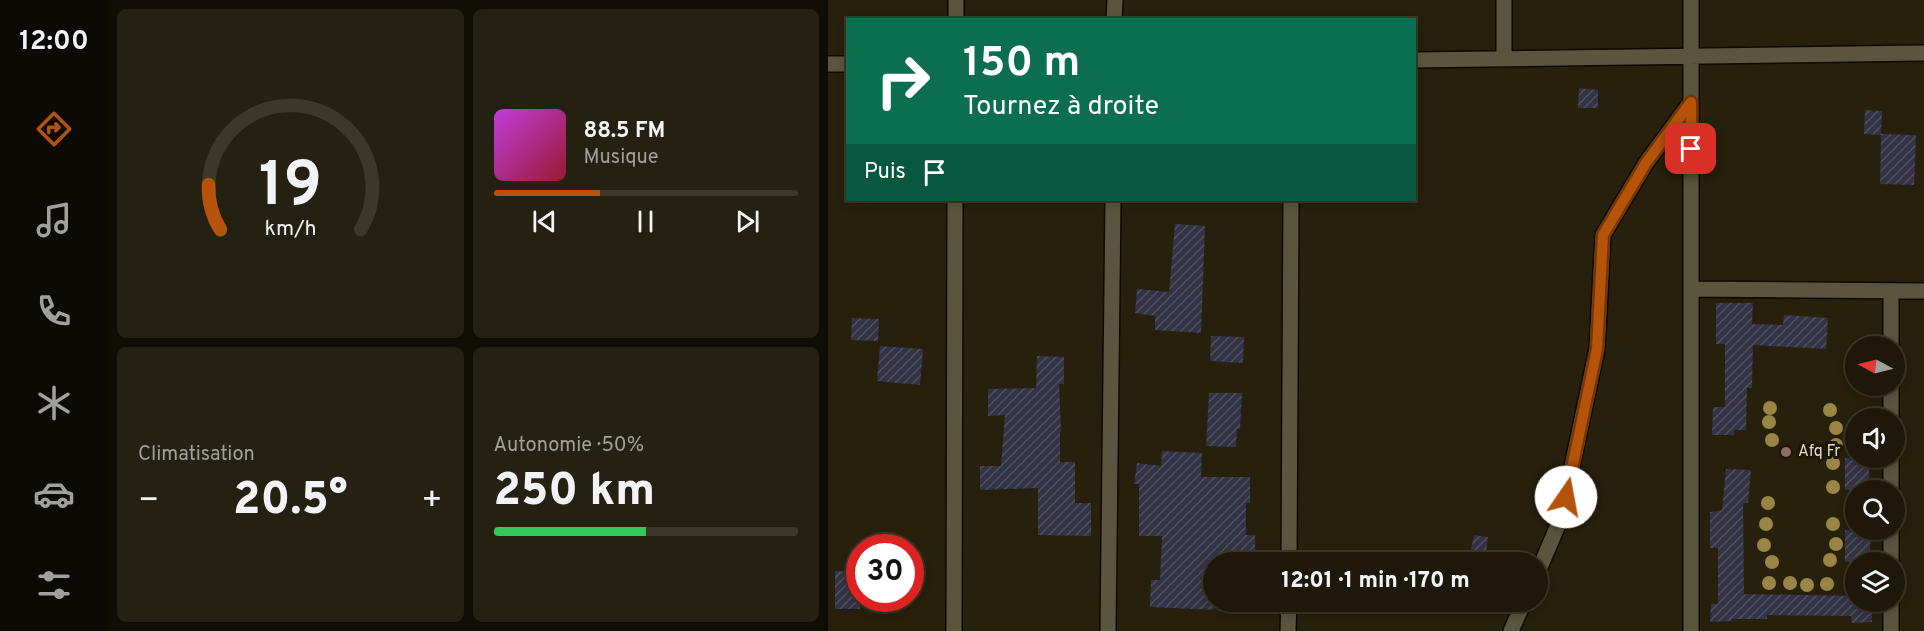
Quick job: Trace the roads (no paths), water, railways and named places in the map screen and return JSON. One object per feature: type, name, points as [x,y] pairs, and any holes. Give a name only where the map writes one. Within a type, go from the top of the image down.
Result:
[{"type":"street","points":[[956,0],[956,18]]},
{"type":"street","points":[[1114,0],[1114,18]]},
{"type":"street","points":[[1504,0],[1504,57]]},
{"type":"street","points":[[1691,0],[1691,631]]},
{"type":"street","points":[[1416,60],[1924,53]]},
{"type":"street","points":[[828,64],[846,63]]},
{"type":"street","points":[[1547,552],[1561,518],[1597,349],[1603,235],[1646,163],[1691,102]]},
{"type":"street","points":[[954,631],[955,201]]},
{"type":"street","points":[[1108,631],[1113,201]]},
{"type":"street","points":[[1289,552],[1292,201]]},
{"type":"street","points":[[1691,289],[1924,291]]},
{"type":"street","points":[[1891,291],[1891,336]]},
{"type":"street","points":[[1288,631],[1289,612]]},
{"type":"street","points":[[1511,631],[1520,612]]},
{"type":"street","points":[[1891,612],[1891,631]]},
{"type":"place","name":"Afq Fr","points":[[1786,452]]}]
